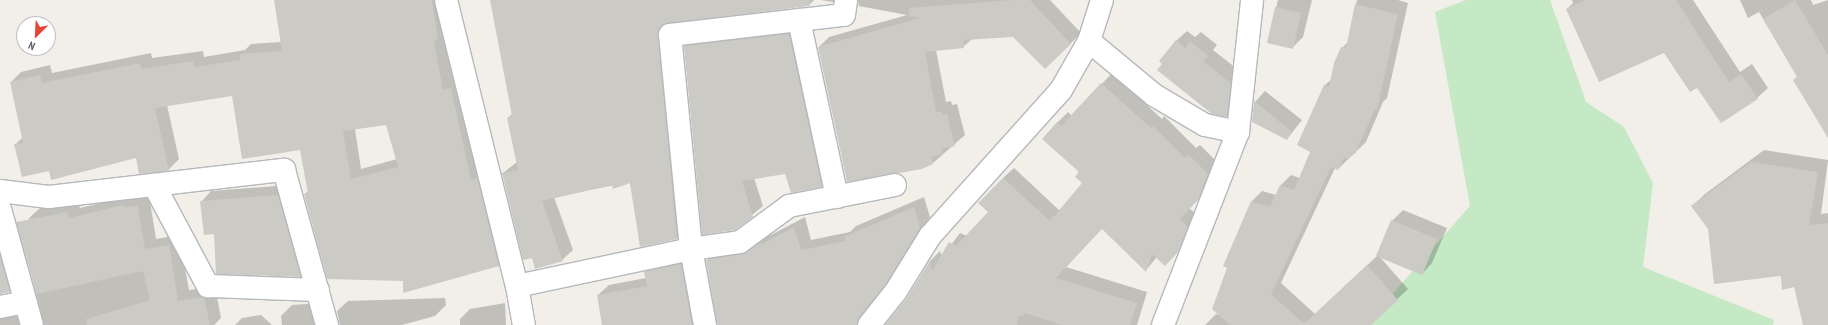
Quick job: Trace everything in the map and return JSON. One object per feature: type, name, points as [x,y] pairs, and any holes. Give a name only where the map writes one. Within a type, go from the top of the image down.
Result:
[{"type":"street","points":[[446,0],[517,286],[524,325]]},
{"type":"street","points":[[705,325],[691,249],[670,35],[844,15],[846,0]]},
{"type":"street","points":[[869,325],[896,290],[930,236],[1061,90],[1089,42],[1102,0]]},
{"type":"street","points":[[1163,325],[1238,132],[1252,0]]},
{"type":"street","points":[[799,20],[837,197]]},
{"type":"street","points":[[1089,42],[1154,95],[1205,125],[1238,132]]},
{"type":"street","points":[[0,191],[49,197],[284,170],[327,325]]},
{"type":"street","points":[[154,185],[208,286],[318,290]]},
{"type":"street","points":[[517,286],[691,249],[740,242],[789,206],[895,185]]},
{"type":"street","points":[[0,209],[32,325]]},
{"type":"street","points":[[0,307],[26,302]]},
{"type":"green space","points":[[1466,0],[1550,0],[1586,102],[1624,127],[1653,183],[1643,267],[1774,320],[1773,325],[1365,325],[1470,206],[1435,12]]},
{"type":"building","points":[[274,0],[432,0],[438,40],[434,41],[443,90],[451,88],[471,180],[477,178],[499,266],[403,293],[403,281],[327,279],[304,194],[308,193],[300,150],[242,159],[232,96],[155,108],[169,171],[139,174],[136,158],[51,180],[49,171],[22,177],[14,144],[23,143],[10,82],[40,75],[42,83],[140,63],[141,69],[193,61],[194,67],[240,60],[240,54],[282,51]],"holes":[[[386,125],[398,167],[351,179],[343,131]]]},
{"type":"building","points":[[490,0],[810,0],[809,6],[662,25],[658,36],[677,239],[640,247],[630,183],[613,189],[612,185],[542,201],[563,261],[535,269],[532,258],[523,260],[502,173],[518,170],[507,118],[512,116]]},
{"type":"building","points":[[1030,0],[1071,44],[1045,69],[1013,37],[964,40],[964,48],[925,52],[936,112],[941,111],[942,115],[947,114],[955,146],[941,149],[942,154],[931,157],[933,164],[922,169],[847,182],[818,47],[920,18],[909,16],[909,8]]},
{"type":"building","points":[[1585,0],[1676,0],[1729,82],[1741,74],[1758,99],[1721,123],[1697,88],[1690,92],[1664,53],[1599,82],[1566,9]]},
{"type":"building","points":[[1795,0],[1828,55],[1828,138],[1793,80],[1797,77],[1763,19]]},
{"type":"building","points":[[1355,4],[1398,14],[1377,110],[1375,109],[1355,154],[1352,153],[1349,159],[1344,157],[1338,170],[1331,167],[1271,294],[1304,324],[1367,265],[1398,300],[1371,325],[1230,325],[1212,309],[1227,268],[1223,266],[1251,201],[1270,207],[1280,185],[1294,190],[1310,152],[1297,145],[1324,85],[1329,87],[1334,63],[1341,47],[1346,48]]},
{"type":"building","points":[[1275,7],[1301,13],[1293,49],[1267,43]]},
{"type":"building","points":[[789,34],[822,187],[791,193],[785,174],[742,181],[753,217],[735,230],[702,235],[684,46]]},
{"type":"building","points":[[1176,40],[1185,48],[1190,41],[1208,56],[1203,61],[1231,83],[1227,117],[1212,114],[1157,70],[1162,64],[1159,61]]},
{"type":"building","points":[[1101,83],[1151,128],[1153,126],[1185,158],[1189,155],[1208,174],[1198,200],[1180,219],[1188,227],[1178,252],[1165,266],[1152,254],[1146,272],[1102,229],[1056,278],[1137,303],[1130,325],[1062,325],[1025,313],[1023,317],[1019,315],[1017,325],[885,325],[907,298],[930,261],[932,271],[949,242],[956,246],[988,212],[978,203],[1003,178],[1050,221],[1082,183],[1075,177],[1079,172],[1042,139],[1057,122],[1061,126]]},
{"type":"building","points":[[1254,101],[1292,132],[1287,140],[1252,122]]},
{"type":"building","points":[[1751,162],[1818,172],[1809,225],[1828,223],[1828,325],[1803,325],[1794,287],[1782,290],[1781,276],[1714,284],[1708,229],[1691,206]]},
{"type":"building","points":[[278,195],[301,277],[216,274],[214,234],[204,235],[200,201]]},
{"type":"building","points":[[123,205],[123,207],[138,206],[145,249],[169,245],[178,301],[204,297],[210,325],[87,325],[86,319],[150,300],[143,271],[37,294],[16,222],[68,212],[69,218]]},
{"type":"building","points":[[914,207],[920,228],[886,284],[859,317],[857,325],[717,325],[706,260],[742,254],[761,242],[762,244],[794,227],[801,250],[846,241],[844,237]]},
{"type":"building","points":[[1391,220],[1437,239],[1422,275],[1376,256]]},
{"type":"building","points":[[0,256],[10,292],[0,294]]},
{"type":"building","points":[[681,264],[692,325],[602,325],[597,295],[647,286],[644,272]]}]
